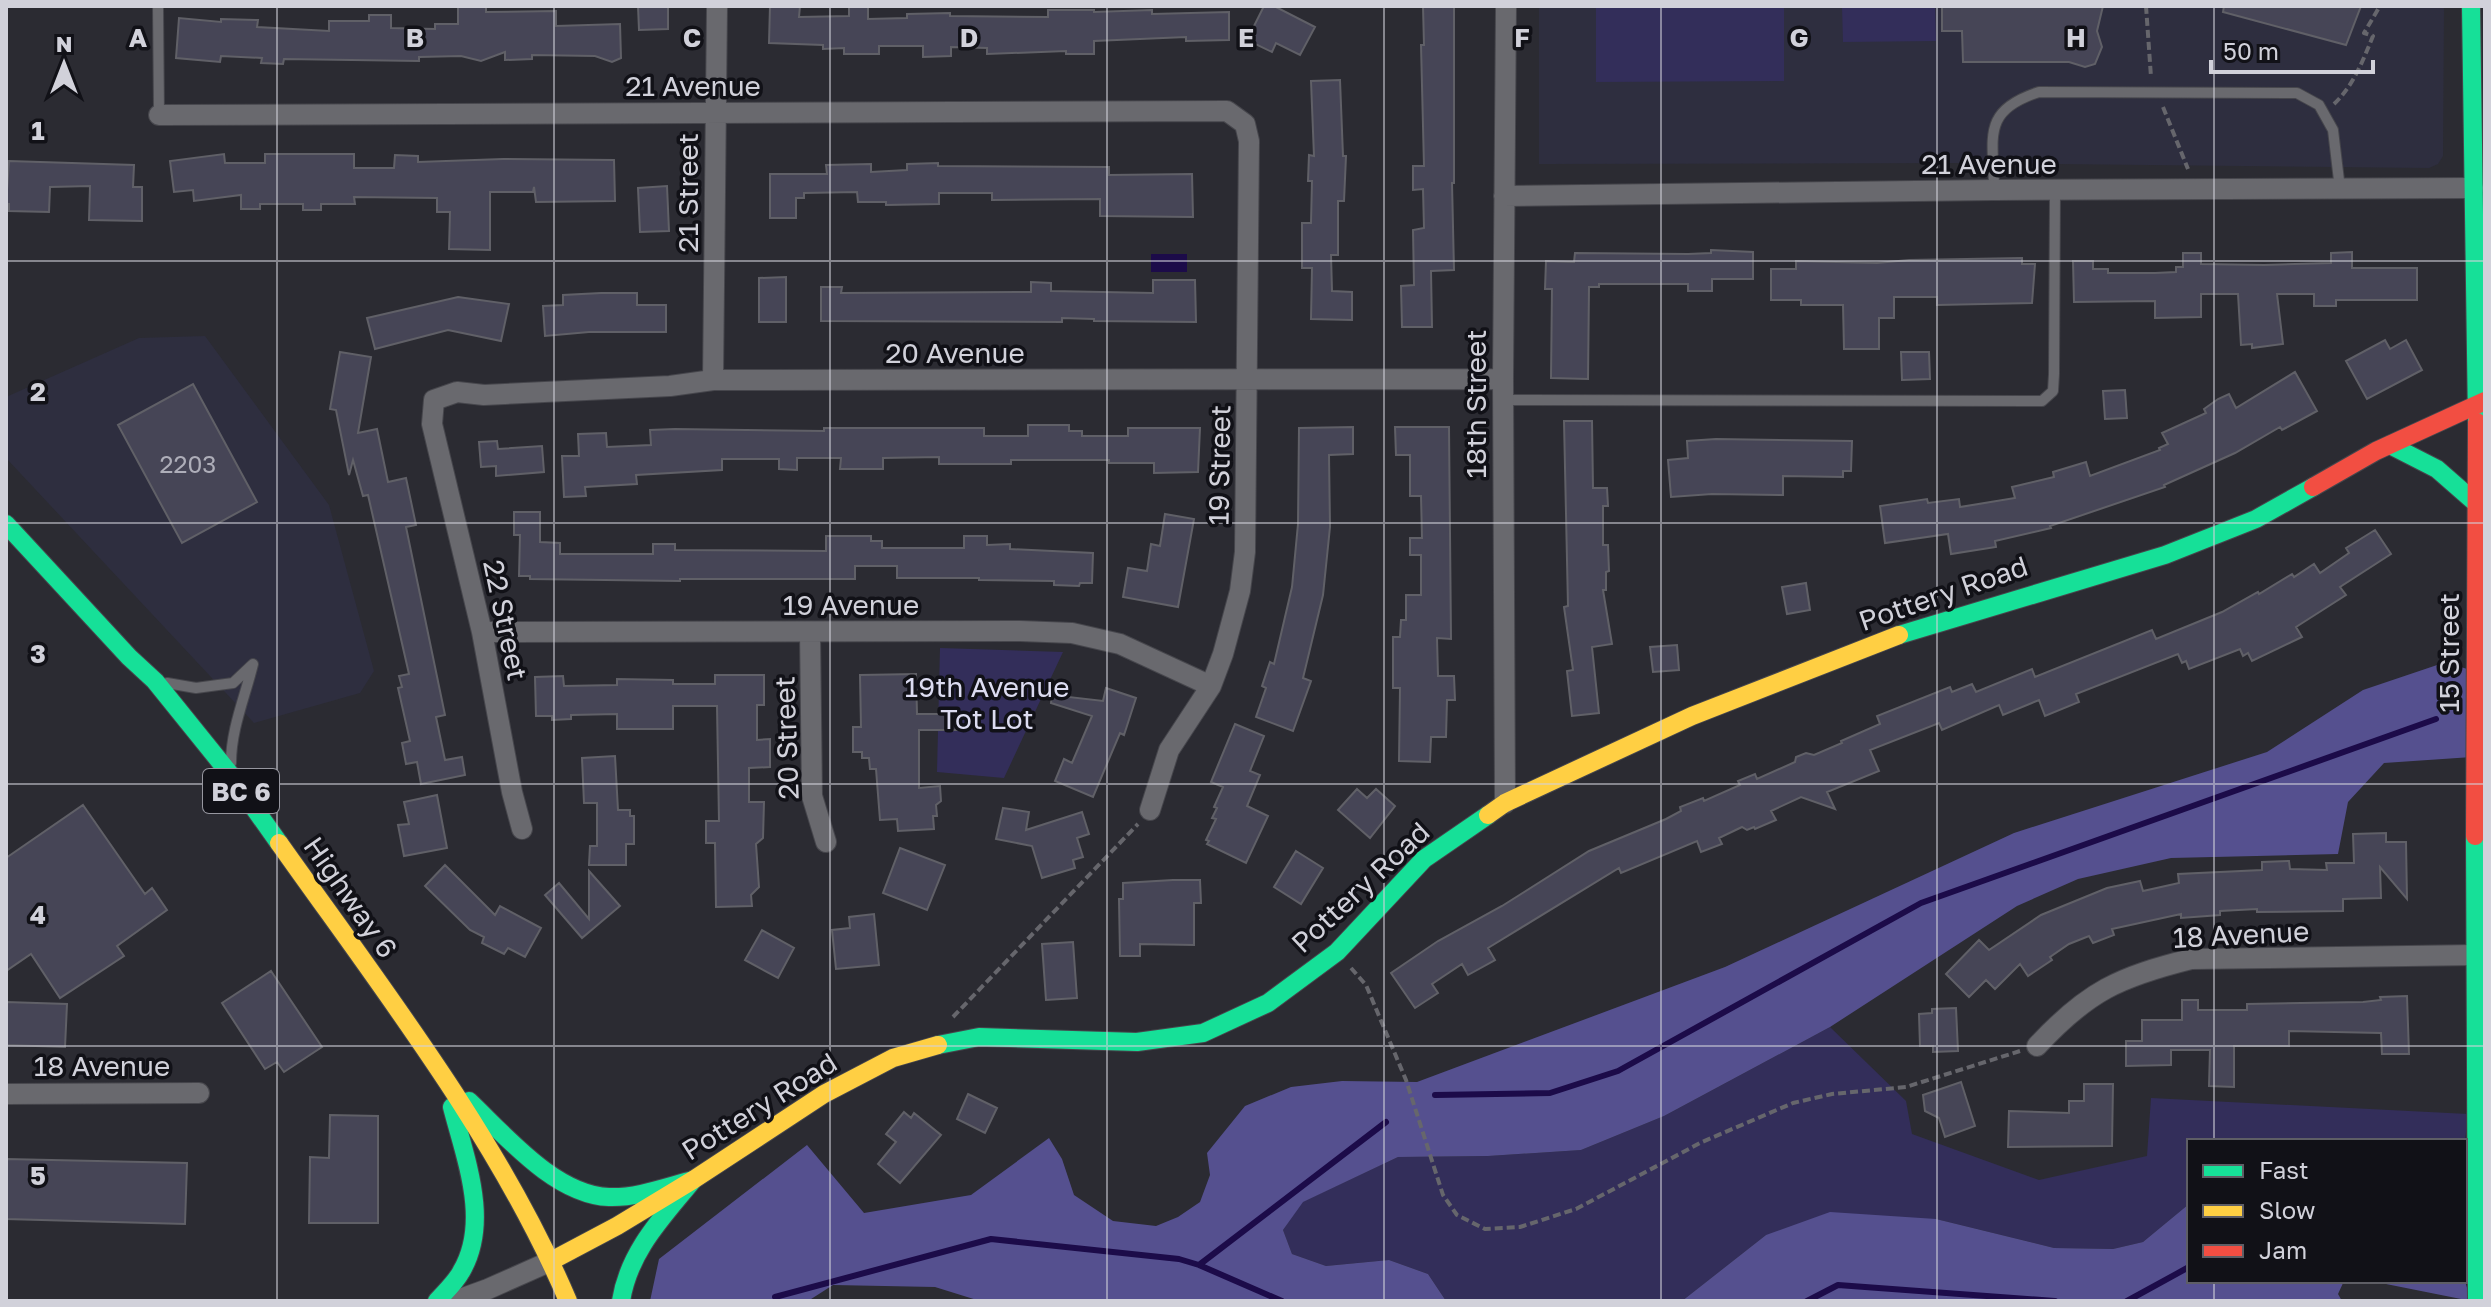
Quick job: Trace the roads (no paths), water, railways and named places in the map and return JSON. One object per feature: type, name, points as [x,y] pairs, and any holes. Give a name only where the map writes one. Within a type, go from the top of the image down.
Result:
[{"type":"street","name":"21 Street","points":[[713,380],[717,6]]},
{"type":"street","name":"18th Street","points":[[1505,803],[1503,379],[1506,6]]},
{"type":"street","name":"15 Street","points":[[2471,6],[2478,142],[2473,188],[2481,402],[2477,504],[2477,1301]]},
{"type":"street","name":"21 Avenue","points":[[159,115],[1227,111]]},
{"type":"street","name":"19 Street","points":[[1150,810],[1169,750],[1211,686],[1231,630],[1245,552],[1249,141],[1245,124],[1227,111]]},
{"type":"street","name":"21 Avenue","points":[[1504,196],[2473,188]]},
{"type":"street","name":"20 Avenue","points":[[432,424],[434,400],[457,392],[484,395],[639,388],[713,380],[1503,379]]},
{"type":"street","name":"Pottery Road","points":[[455,1301],[551,1261],[617,1226],[824,1094],[893,1058],[947,1042],[993,1037],[1137,1042],[1203,1033],[1268,1003],[1337,952],[1424,859],[1505,803],[1692,716],[1912,630],[2165,555],[2256,519],[2390,445],[2481,402]]},
{"type":"street","name":"22 Street","points":[[432,424],[482,632],[512,792],[522,829]]},
{"type":"street","points":[[2390,445],[2421,458],[2458,481],[2477,504],[2485,486]]},
{"type":"street","name":"Highway 6","points":[[6,524],[155,681],[231,776],[447,1081],[551,1261],[568,1301]]},
{"type":"street","name":"19 Avenue","points":[[482,632],[1072,633],[1120,644],[1211,686]]},
{"type":"street","name":"20 Street","points":[[810,632],[812,796],[826,842]]},
{"type":"street","name":"18 Avenue","points":[[2037,1046],[2066,1015],[2099,991],[2145,971],[2191,959],[2475,955]]},
{"type":"street","points":[[447,1081],[556,1180],[581,1191],[605,1197],[631,1195],[693,1180]]},
{"type":"street","points":[[437,1301],[461,1271],[470,1252],[474,1228],[473,1202],[447,1081]]},
{"type":"street","name":"18 Avenue","points":[[6,1094],[199,1093]]},
{"type":"street","points":[[621,1301],[630,1265],[644,1242],[693,1180]]},
{"type":"lane","points":[[158,6],[159,115]]},
{"type":"lane","points":[[1994,190],[1996,117],[2015,99],[2039,92],[2297,93],[2319,105],[2333,130],[2340,189]]},
{"type":"lane","points":[[1503,400],[2042,401],[2053,391],[2055,191]]},
{"type":"lane","points":[[155,681],[196,688],[233,683],[253,664],[233,735],[231,776]]},
{"type":"waterway","points":[[1435,1095],[1550,1093],[1618,1071],[1921,903],[2436,719]]},
{"type":"waterway","points":[[1199,1265],[1386,1122]]},
{"type":"waterway","points":[[775,1297],[991,1239],[1179,1259],[1282,1301]]},
{"type":"waterway","points":[[2127,1301],[2187,1268]]},
{"type":"waterway","points":[[1807,1301],[1838,1285],[2055,1301]]},
{"type":"park label","name":"19th Avenue Tot Lot","points":[[987,702]]}]
